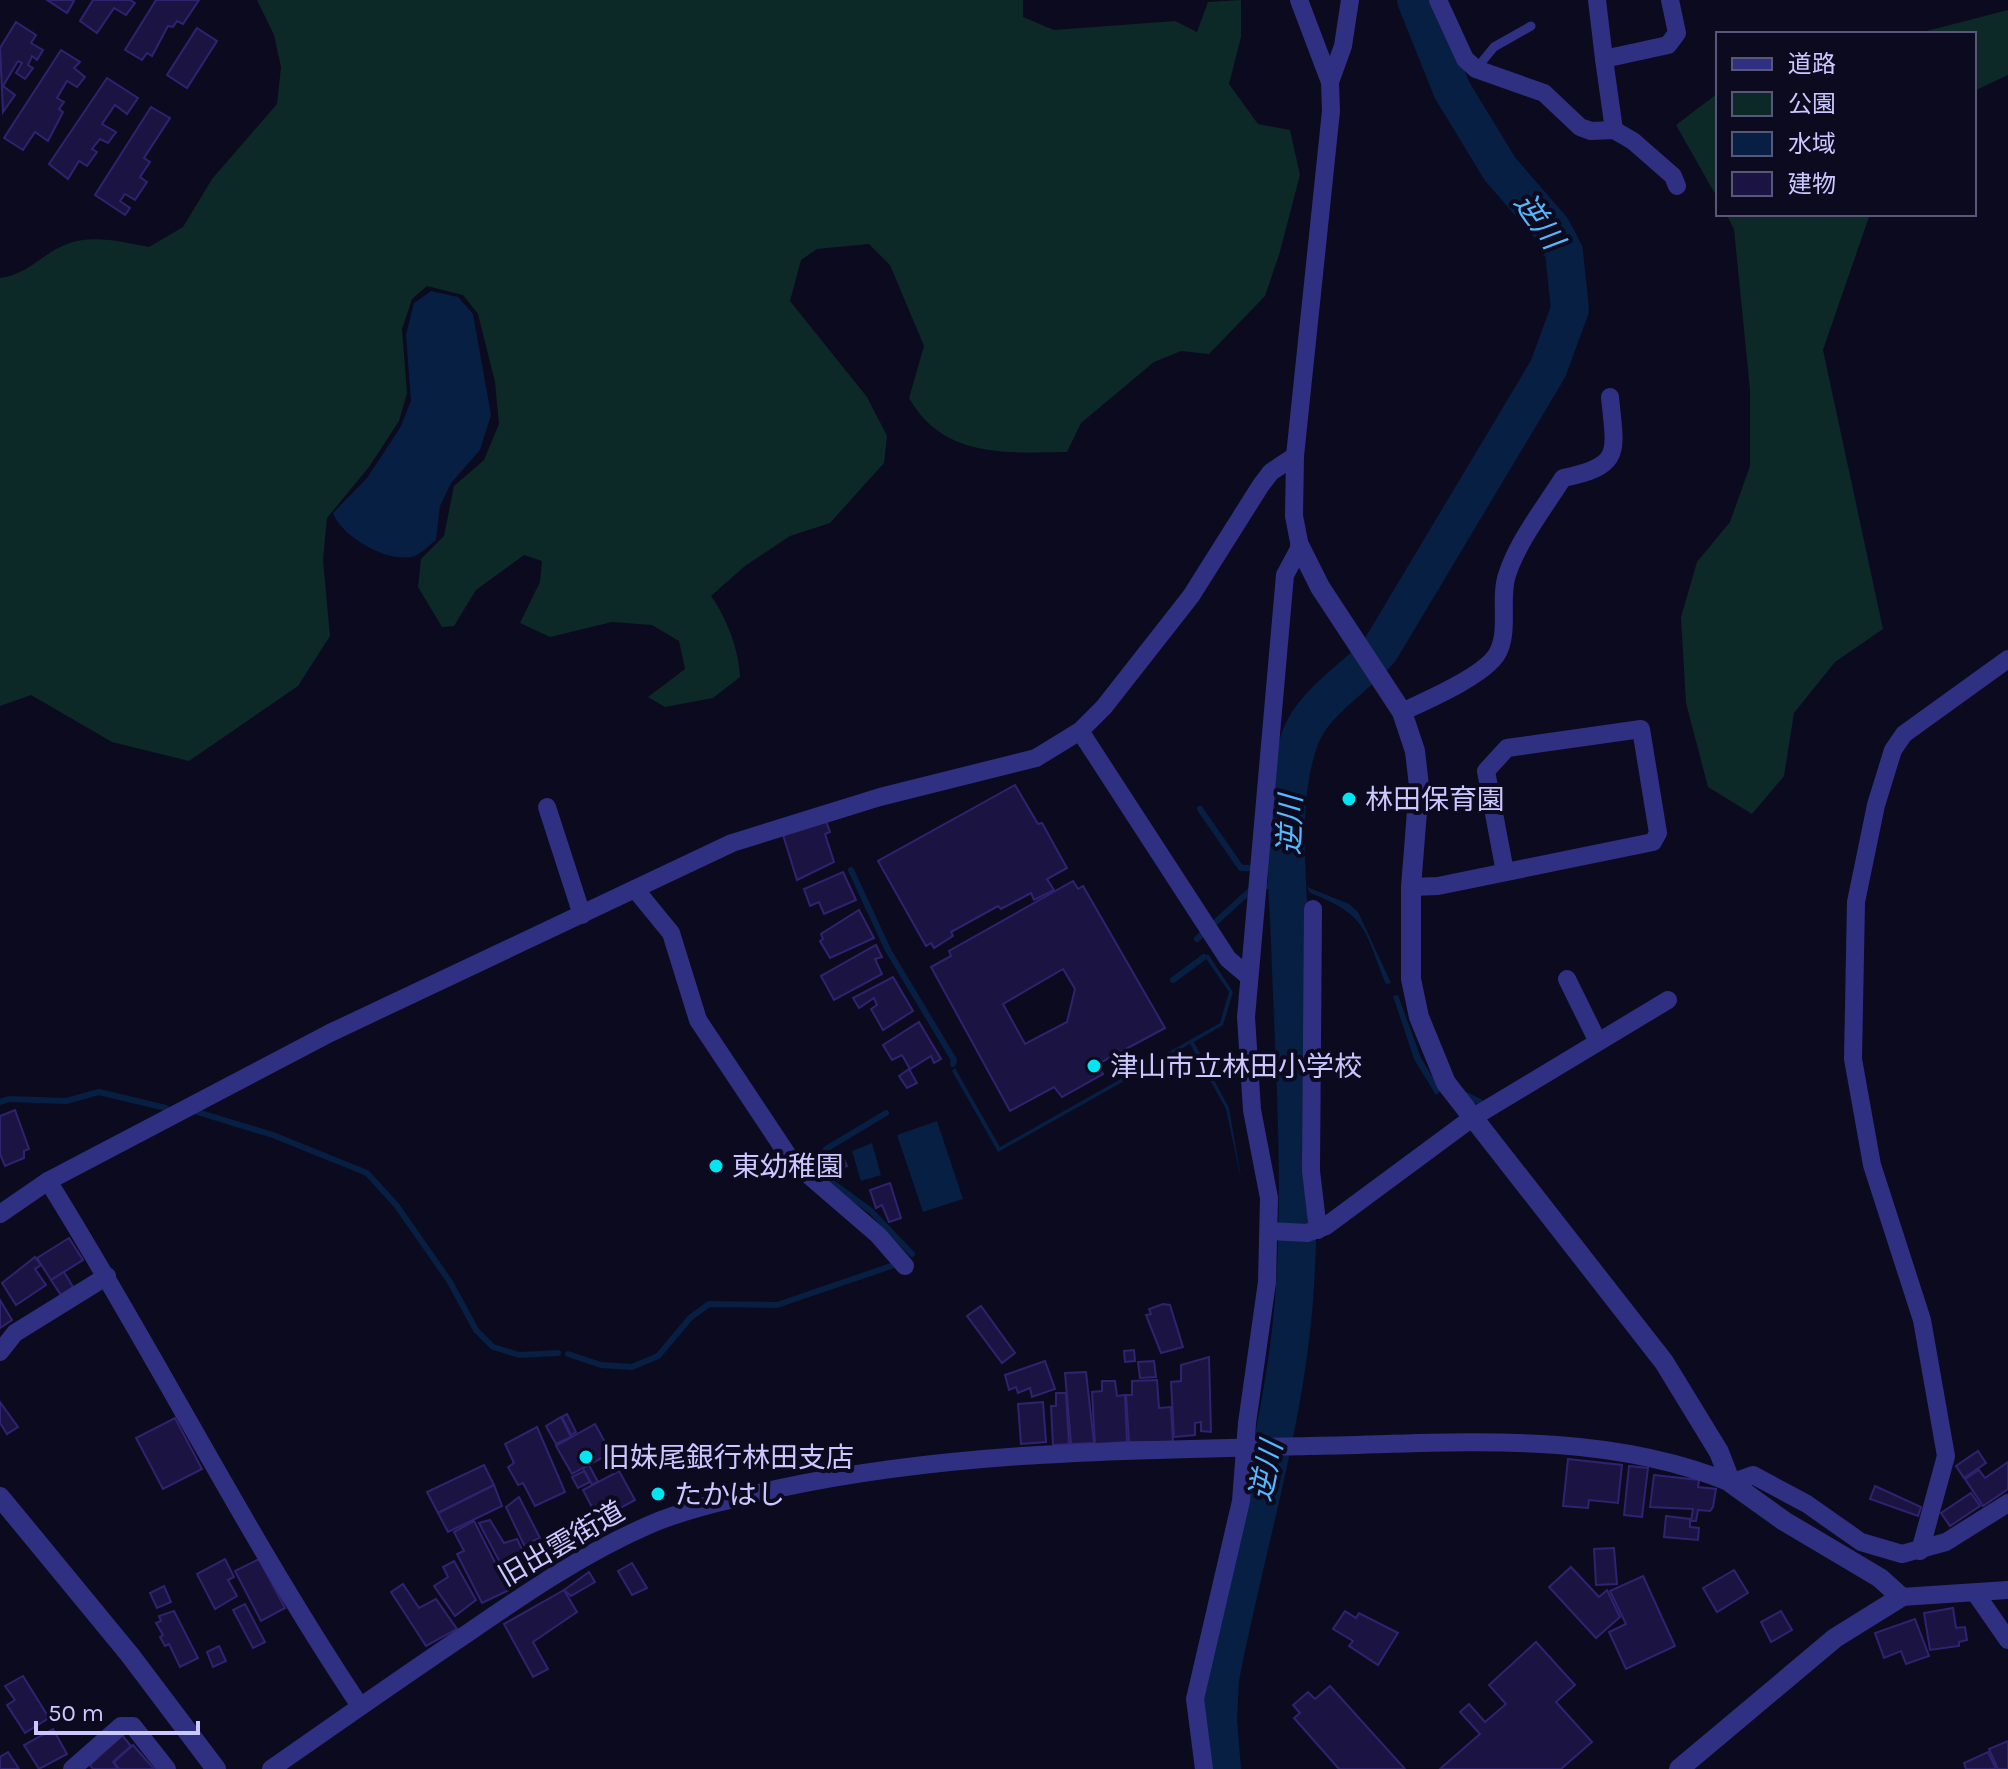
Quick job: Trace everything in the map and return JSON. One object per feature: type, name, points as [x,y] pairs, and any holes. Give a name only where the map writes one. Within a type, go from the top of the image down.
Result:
[{"type":"street","points":[[1299,0],[1330,82]]},
{"type":"street","points":[[1350,0],[1343,46],[1330,82],[1327,158],[1295,456],[1294,516],[1300,547],[1320,587],[1387,686],[1402,712],[1415,751],[1419,786],[1411,887],[1411,979],[1419,1017],[1446,1083],[1664,1362],[1719,1452],[1731,1483],[1784,1521],[1880,1578],[1901,1597]]},
{"type":"street","points":[[1438,0],[1465,59],[1476,69],[1544,93],[1580,127],[1591,131],[1614,130],[1642,148],[1673,176],[1677,186]]},
{"type":"street","points":[[1597,0],[1614,130]]},
{"type":"street","points":[[1604,59],[1668,45],[1677,33],[1670,0]]},
{"type":"street","points":[[1402,712],[1485,667],[1497,654],[1502,636],[1501,597],[1507,572],[1522,545],[1563,478],[1593,472],[1608,464],[1615,452],[1610,397]]},
{"type":"street","points":[[0,1214],[48,1181],[330,1033],[762,831],[1019,764],[1080,731],[1191,596],[1271,472],[1295,456]]},
{"type":"street","points":[[1204,1769],[1195,1699],[1251,1447],[1279,1232],[1269,1198],[1247,1066],[1247,975],[1285,575],[1300,547]]},
{"type":"street","points":[[1920,1551],[1946,1456],[1922,1320],[1872,1165],[1853,1059],[1856,902],[1876,805],[1893,750],[1904,734],[2008,659]]},
{"type":"street","points":[[1411,887],[1438,886],[1653,842],[1658,833],[1641,729],[1507,748],[1486,771],[1505,872]]},
{"type":"street","points":[[1080,731],[1228,959],[1247,975]]},
{"type":"street","points":[[547,807],[582,915]]},
{"type":"street","points":[[635,889],[671,933],[698,1020],[791,1160],[878,1235],[905,1266]]},
{"type":"street","points":[[1313,909],[1313,1232]]},
{"type":"street","points":[[1567,979],[1597,1040]]},
{"type":"street","points":[[1279,1232],[1313,1232],[1472,1118],[1668,1000]]},
{"type":"street","points":[[48,1181],[107,1276],[305,1624],[360,1706]]},
{"type":"street","points":[[0,1352],[15,1333],[107,1276]]},
{"type":"street","name":"旧出雲街道","points":[[271,1769],[555,1575],[605,1546],[654,1523],[732,1499],[834,1477],[1017,1455],[1458,1440],[1580,1448],[1696,1468],[1731,1483]]},
{"type":"street","points":[[1731,1483],[1753,1475],[1807,1504],[1861,1542],[1902,1554],[1946,1542],[2008,1503]]},
{"type":"street","points":[[0,1497],[130,1655],[216,1769]]},
{"type":"street","points":[[1679,1769],[1835,1638],[1901,1597],[2008,1590]]},
{"type":"street","points":[[1976,1594],[2008,1640]]},
{"type":"street","points":[[72,1769],[121,1726],[133,1726],[167,1769]]},
{"type":"lane","points":[[1476,69],[1494,47],[1531,26]]},
{"type":"green space","points":[[257,0],[1023,0],[1023,17],[1054,30],[1175,21],[1197,32],[1208,2],[1241,0],[1241,37],[1229,84],[1258,124],[1290,130],[1300,175],[1265,296],[1209,354],[1181,351],[1154,362],[1081,423],[1067,452],[978,448],[939,432],[923,418],[909,398],[924,346],[890,265],[869,244],[817,249],[801,260],[790,301],[867,397],[887,436],[884,463],[830,523],[790,536],[745,566],[711,596],[731,634],[740,677],[713,698],[665,707],[648,697],[685,669],[679,641],[652,625],[612,622],[550,637],[520,623],[540,582],[542,561],[524,555],[476,590],[454,626],[442,627],[418,587],[421,559],[444,536],[454,486],[484,460],[499,424],[495,382],[478,314],[463,295],[427,286],[412,299],[402,329],[407,393],[399,421],[369,467],[327,518],[323,560],[330,636],[298,686],[189,761],[112,742],[31,695],[0,706],[0,278],[18,273],[58,248],[77,241],[108,240],[149,247],[183,227],[212,179],[277,104],[281,67],[274,35]]},
{"type":"green space","points":[[2008,10],[2008,75],[1976,90],[1976,32],[1923,32]]},
{"type":"green space","points":[[1716,95],[1716,195],[1676,125]]},
{"type":"green space","points":[[1727,216],[1869,216],[1823,350],[1883,629],[1835,662],[1794,713],[1784,776],[1752,814],[1708,787],[1686,703],[1681,617],[1697,562],[1730,522],[1750,466],[1750,390],[1734,229]]},
{"type":"water","points":[[431,291],[458,297],[473,314],[491,415],[480,450],[451,483],[440,506],[436,540],[415,556],[392,556],[356,539],[333,513],[367,478],[400,428],[411,401],[406,335],[414,303]]},
{"type":"water","points":[[1307,887],[1349,904],[1358,912],[1391,983],[1386,984],[1362,926],[1343,909],[1310,893]]},
{"type":"water","points":[[1208,954],[1233,992],[1223,1025],[1194,1042],[1229,1108],[1242,1184],[1226,1109],[1190,1044],[998,1152],[952,1071],[955,1068],[1000,1147],[1220,1023],[1229,992],[1205,957]]},
{"type":"water","points":[[1398,995],[1421,1058],[1441,1091],[1436,1095],[1414,1059],[1393,996]]},
{"type":"water","points":[[937,1121],[963,1199],[923,1212],[897,1135]]},
{"type":"water","points":[[872,1143],[881,1175],[861,1181],[852,1151]]},
{"type":"building","points":[[47,0],[73,0],[74,1],[67,13]]},
{"type":"building","points":[[93,0],[130,0],[135,3],[126,15],[114,8],[97,33],[80,21]]},
{"type":"building","points":[[156,0],[199,0],[183,24],[177,21],[173,27],[168,26],[152,56],[147,53],[142,60],[125,50]]},
{"type":"building","points":[[16,22],[36,35],[31,43],[43,50],[37,60],[32,56],[28,65],[33,68],[25,79],[16,73],[22,63],[18,61],[3,86],[15,95],[3,112],[0,48]]},
{"type":"building","points":[[197,28],[217,41],[187,88],[167,75]]},
{"type":"building","points":[[61,50],[80,62],[74,68],[85,77],[77,87],[67,81],[57,98],[64,102],[59,109],[63,112],[48,141],[35,132],[23,150],[4,138]]},
{"type":"building","points":[[107,78],[138,98],[127,114],[115,105],[102,124],[116,132],[108,143],[100,139],[92,149],[97,152],[87,166],[79,161],[68,179],[49,164]]},
{"type":"building","points":[[151,107],[170,118],[144,158],[150,162],[140,177],[147,182],[135,200],[125,194],[120,201],[130,208],[125,215],[95,195]]},
{"type":"building","points":[[1015,785],[1038,824],[1042,823],[1067,868],[1047,879],[1054,890],[1034,900],[1031,893],[1001,909],[998,906],[951,932],[953,936],[934,948],[931,943],[926,946],[878,861]]},
{"type":"building","points":[[826,821],[830,832],[825,834],[834,862],[797,880],[783,835]]},
{"type":"building","points":[[843,872],[856,900],[824,914],[819,902],[810,906],[804,889]]},
{"type":"building","points":[[1073,881],[1078,889],[1083,886],[1165,1028],[1098,1064],[1103,1074],[1062,1097],[1054,1087],[1010,1111],[931,967],[951,956],[949,951]],"holes":[[[1063,969],[1075,989],[1067,1022],[1025,1044],[1003,1004]]]},
{"type":"building","points":[[859,910],[874,938],[830,958],[820,941],[823,939],[821,934]]},
{"type":"building","points":[[876,945],[882,957],[875,959],[882,974],[834,1000],[821,976]]},
{"type":"building","points":[[893,977],[913,1011],[883,1030],[871,1009],[877,1005],[874,998],[859,1008],[853,998]]},
{"type":"building","points":[[919,1022],[941,1059],[934,1063],[931,1056],[910,1069],[902,1055],[892,1060],[883,1045]]},
{"type":"building","points":[[909,1069],[917,1083],[907,1088],[899,1076]]},
{"type":"building","points":[[15,1110],[29,1149],[24,1151],[24,1158],[5,1166],[0,1154],[0,1116]]},
{"type":"building","points":[[841,1152],[847,1166],[834,1172],[828,1157]]},
{"type":"building","points":[[890,1183],[901,1218],[889,1222],[882,1205],[876,1208],[870,1190]]},
{"type":"building","points":[[69,1238],[83,1260],[51,1280],[37,1258]]},
{"type":"building","points":[[35,1257],[41,1265],[35,1269],[46,1285],[16,1305],[2,1283]]},
{"type":"building","points":[[64,1272],[73,1287],[61,1295],[51,1280]]},
{"type":"building","points":[[0,1300],[12,1320],[0,1328]]},
{"type":"building","points":[[1170,1305],[1183,1347],[1161,1353],[1146,1315],[1151,1314],[1149,1309]]},
{"type":"building","points":[[981,1306],[1015,1353],[1002,1363],[967,1316]]},
{"type":"building","points":[[1134,1350],[1135,1361],[1125,1362],[1124,1351]]},
{"type":"building","points":[[1209,1357],[1211,1432],[1201,1431],[1201,1422],[1195,1423],[1195,1435],[1174,1437],[1171,1382],[1181,1381],[1181,1365]]},
{"type":"building","points":[[1045,1361],[1055,1389],[1032,1397],[1030,1388],[1018,1393],[1016,1387],[1009,1390],[1005,1375]]},
{"type":"building","points":[[1154,1361],[1156,1377],[1140,1378],[1138,1362]]},
{"type":"building","points":[[1086,1372],[1094,1443],[1071,1444],[1065,1373]]},
{"type":"building","points":[[1157,1380],[1159,1408],[1171,1407],[1173,1442],[1129,1442],[1126,1395],[1132,1395],[1132,1381]]},
{"type":"building","points":[[1102,1381],[1115,1381],[1117,1396],[1125,1395],[1127,1442],[1095,1444],[1092,1392],[1102,1391]]},
{"type":"building","points":[[1056,1393],[1066,1393],[1069,1444],[1053,1445],[1051,1406],[1056,1406]]},
{"type":"building","points":[[0,1402],[18,1427],[7,1434],[0,1423]]},
{"type":"building","points":[[1043,1402],[1046,1442],[1021,1444],[1018,1404]]},
{"type":"building","points":[[567,1414],[576,1432],[571,1435],[562,1417]]},
{"type":"building","points":[[561,1417],[571,1437],[556,1444],[546,1426]]},
{"type":"building","points":[[175,1418],[202,1469],[163,1489],[136,1438]]},
{"type":"building","points":[[595,1424],[611,1453],[572,1474],[556,1446]]},
{"type":"building","points":[[537,1427],[565,1492],[535,1506],[523,1483],[518,1485],[508,1467],[514,1463],[505,1444]]},
{"type":"building","points":[[1978,1451],[1986,1463],[1964,1478],[1956,1466]]},
{"type":"building","points":[[1568,1459],[1622,1465],[1618,1503],[1589,1500],[1588,1508],[1563,1506]]},
{"type":"building","points":[[2008,1462],[2008,1489],[1983,1506],[1965,1479],[1979,1470],[1985,1478]]},
{"type":"building","points":[[484,1465],[494,1485],[438,1513],[427,1492]]},
{"type":"building","points":[[589,1465],[598,1482],[592,1485],[583,1468]]},
{"type":"building","points":[[1629,1466],[1648,1468],[1642,1517],[1624,1515]]},
{"type":"building","points":[[584,1471],[590,1482],[578,1488],[572,1477]]},
{"type":"building","points":[[619,1471],[635,1500],[620,1508],[622,1511],[598,1519],[583,1490]]},
{"type":"building","points":[[1654,1475],[1699,1480],[1698,1487],[1716,1489],[1713,1507],[1710,1511],[1698,1510],[1696,1521],[1691,1521],[1693,1509],[1650,1507]]},
{"type":"building","points":[[494,1485],[502,1506],[448,1532],[438,1513]]},
{"type":"building","points":[[1875,1486],[1921,1507],[1918,1516],[1870,1499]]},
{"type":"building","points":[[1971,1493],[1980,1506],[1950,1526],[1941,1513]]},
{"type":"building","points":[[519,1497],[540,1538],[524,1545],[506,1507]]},
{"type":"building","points":[[1666,1516],[1690,1519],[1690,1527],[1699,1528],[1698,1540],[1664,1537]]},
{"type":"building","points":[[490,1520],[504,1543],[517,1539],[530,1566],[511,1583],[479,1523]]},
{"type":"building","points":[[474,1521],[509,1590],[482,1603],[457,1554],[464,1551],[454,1532]]},
{"type":"building","points":[[1614,1548],[1617,1584],[1596,1585],[1594,1549]]},
{"type":"building","points":[[225,1559],[234,1577],[228,1580],[237,1596],[215,1609],[197,1574]]},
{"type":"building","points":[[259,1559],[285,1608],[261,1621],[235,1571]]},
{"type":"building","points":[[454,1561],[476,1600],[455,1616],[434,1586],[448,1577],[443,1567]]},
{"type":"building","points":[[632,1563],[647,1588],[632,1595],[618,1571]]},
{"type":"building","points":[[1571,1567],[1599,1597],[1607,1590],[1620,1617],[1596,1638],[1549,1587]]},
{"type":"building","points":[[1734,1570],[1748,1593],[1717,1612],[1703,1588]]},
{"type":"building","points":[[589,1572],[595,1582],[571,1596],[564,1590]]},
{"type":"building","points":[[1643,1576],[1675,1646],[1626,1669],[1609,1632],[1626,1624],[1610,1591]]},
{"type":"building","points":[[403,1584],[419,1608],[436,1599],[457,1629],[426,1646],[391,1592]]},
{"type":"building","points":[[164,1586],[171,1602],[157,1608],[150,1593]]},
{"type":"building","points":[[564,1590],[577,1612],[533,1642],[548,1669],[533,1677],[504,1624]]},
{"type":"building","points":[[245,1604],[265,1642],[253,1648],[233,1610]]},
{"type":"building","points":[[1953,1608],[1956,1628],[1965,1627],[1967,1640],[1959,1642],[1959,1646],[1930,1650],[1924,1613]]},
{"type":"building","points":[[174,1611],[198,1658],[180,1667],[169,1644],[165,1646],[160,1637],[163,1635],[156,1623],[161,1621],[159,1616]]},
{"type":"building","points":[[1345,1611],[1356,1618],[1359,1613],[1398,1633],[1378,1665],[1349,1646],[1353,1641],[1333,1629]]},
{"type":"building","points":[[1781,1611],[1792,1630],[1771,1642],[1761,1622]]},
{"type":"building","points":[[1915,1619],[1929,1656],[1906,1664],[1901,1651],[1884,1658],[1875,1633]]},
{"type":"building","points":[[1536,1642],[1575,1685],[1556,1702],[1592,1742],[1561,1769],[1440,1769],[1480,1734],[1460,1712],[1469,1704],[1485,1722],[1506,1704],[1489,1685]]},
{"type":"building","points":[[219,1646],[226,1661],[213,1667],[207,1652]]},
{"type":"building","points":[[23,1676],[49,1718],[25,1733],[7,1705],[15,1700],[5,1686]]},
{"type":"building","points":[[1330,1686],[1405,1769],[1339,1769],[1294,1718],[1300,1713],[1293,1705],[1308,1692],[1315,1699]]},
{"type":"building","points":[[53,1729],[67,1754],[39,1769],[24,1745]]},
{"type":"building","points":[[121,1734],[131,1746],[113,1762],[118,1769],[93,1769],[90,1765]]},
{"type":"building","points":[[2008,1741],[2008,1769],[1998,1769],[1989,1749]]},
{"type":"building","points":[[133,1745],[154,1769],[119,1769],[114,1762]]},
{"type":"building","points":[[8,1752],[19,1769],[0,1769],[0,1757]]},
{"type":"building","points":[[1988,1752],[1996,1769],[1966,1769],[1964,1763]]},
{"type":"waterway","name":"逆川","points":[[1222,1769],[1218,1720],[1220,1679],[1273,1443],[1294,1300],[1298,1166],[1286,840],[1288,788],[1293,762],[1300,738],[1315,713],[1380,650],[1548,369],[1570,309],[1564,252],[1552,229],[1500,169],[1452,90],[1416,0]]},
{"type":"waterway","points":[[1200,809],[1241,868],[1249,868]]},
{"type":"waterway","points":[[851,870],[888,950],[954,1060],[953,1064]]},
{"type":"waterway","points":[[1267,886],[1297,887]]},
{"type":"waterway","points":[[1197,939],[1252,889]]},
{"type":"waterway","points":[[1173,980],[1204,957]]},
{"type":"waterway","points":[[0,1102],[9,1099],[66,1101],[99,1092],[166,1108]]},
{"type":"waterway","points":[[1466,1095],[1480,1102]]},
{"type":"waterway","points":[[197,1112],[273,1135],[367,1173],[397,1206],[450,1282],[476,1330],[493,1347],[519,1355],[558,1353]]},
{"type":"waterway","points":[[886,1113],[826,1149],[819,1173],[871,1211],[912,1254]]},
{"type":"waterway","points":[[568,1354],[601,1365],[632,1367],[658,1356],[690,1318],[709,1304],[777,1305],[894,1265]]},
{"type":"place","name":"林田保育園","points":[[1349,799]]},
{"type":"place","name":"津山市立林田小学校","points":[[1094,1066]]},
{"type":"place","name":"東幼稚園","points":[[716,1166]]},
{"type":"place","name":"旧妹尾銀行林田支店","points":[[586,1457]]},
{"type":"place","name":"たかはし","points":[[658,1494]]}]
